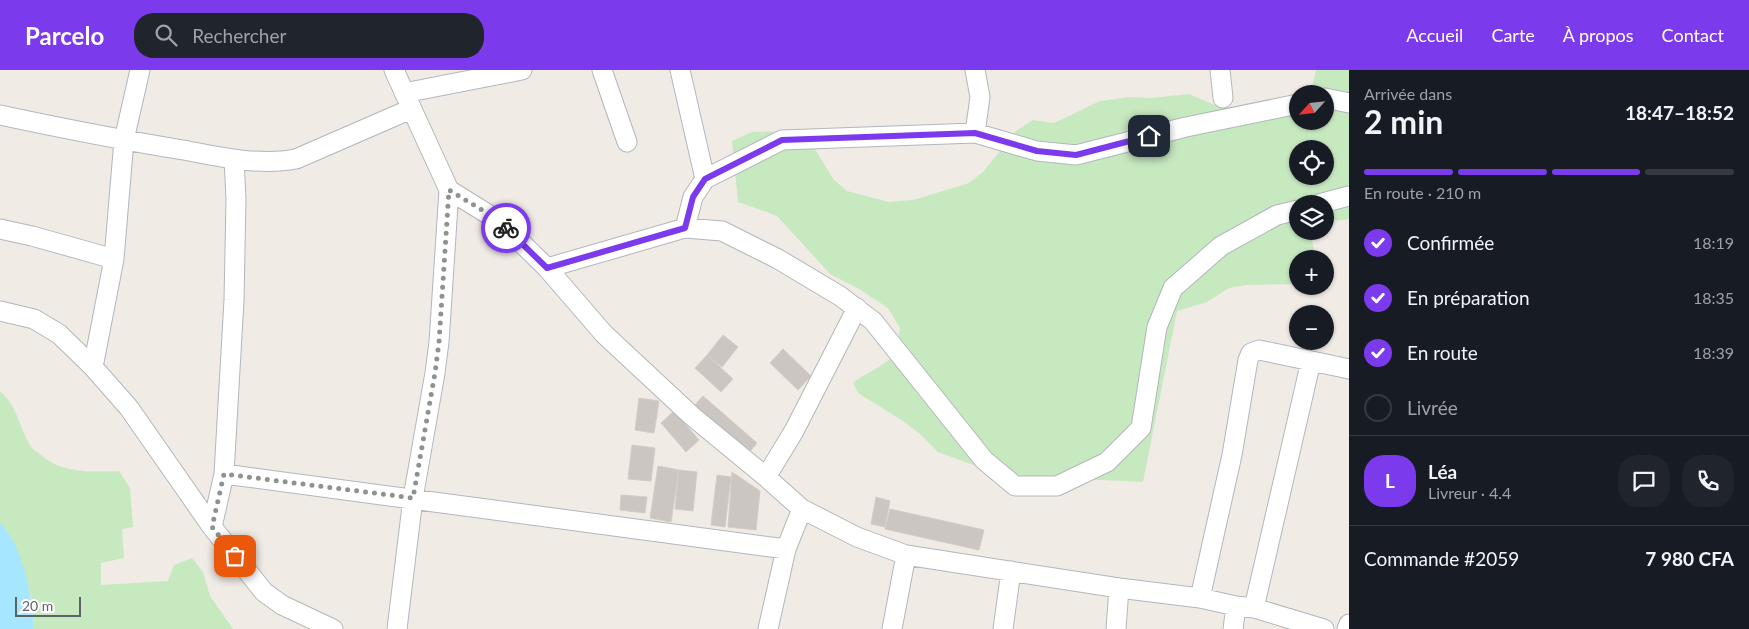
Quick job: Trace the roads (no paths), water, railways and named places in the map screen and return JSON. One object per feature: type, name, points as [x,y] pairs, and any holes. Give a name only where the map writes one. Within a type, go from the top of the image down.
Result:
[{"type":"street","points":[[93,367],[114,259],[124,140],[140,70]]},
{"type":"street","points":[[394,70],[449,190],[439,342],[413,498],[398,629]]},
{"type":"street","points":[[0,116],[234,159],[281,162],[296,160],[407,101],[522,70]]},
{"type":"street","points":[[602,70],[627,142]]},
{"type":"street","points":[[680,70],[705,179]]},
{"type":"street","points":[[975,70],[980,96],[975,133]]},
{"type":"street","points":[[1220,70],[1223,98]]},
{"type":"street","points":[[1334,100],[1349,103]]},
{"type":"street","points":[[685,228],[693,197],[705,179],[782,140],[975,133],[1037,151],[1076,155],[1186,127],[1289,106]]},
{"type":"street","points":[[212,527],[224,474],[234,300],[236,198],[234,159]]},
{"type":"street","points":[[449,190],[499,222],[547,268],[604,334],[692,416],[802,509],[857,536],[906,554],[1119,588],[1200,598],[1254,608],[1324,629]]},
{"type":"street","points":[[1334,200],[1349,196]]},
{"type":"street","points":[[547,268],[685,228],[722,231],[778,259],[840,296],[873,321],[984,460],[1015,486],[1056,486],[1108,462],[1141,428],[1157,327],[1173,288],[1221,246],[1277,215],[1289,212]]},
{"type":"street","points":[[0,229],[114,259]]},
{"type":"street","points":[[766,477],[794,431],[856,308]]},
{"type":"street","points":[[0,311],[34,319],[59,334],[93,367],[129,408],[212,527],[264,592],[282,605],[332,629]]},
{"type":"street","points":[[1200,598],[1232,456],[1248,360],[1251,353],[1259,350],[1349,369]]},
{"type":"street","points":[[1254,608],[1311,361]]},
{"type":"street","points":[[224,474],[786,549]]},
{"type":"street","points":[[768,629],[786,549],[802,509]]},
{"type":"street","points":[[892,629],[906,554]]},
{"type":"street","points":[[1003,629],[1011,571]]},
{"type":"street","points":[[1116,629],[1119,588]]},
{"type":"street","points":[[1233,629],[1236,606]]},
{"type":"street","points":[[1347,629],[1349,624]]},
{"type":"water","points":[[0,523],[15,544],[25,573],[34,629],[0,629]]}]
